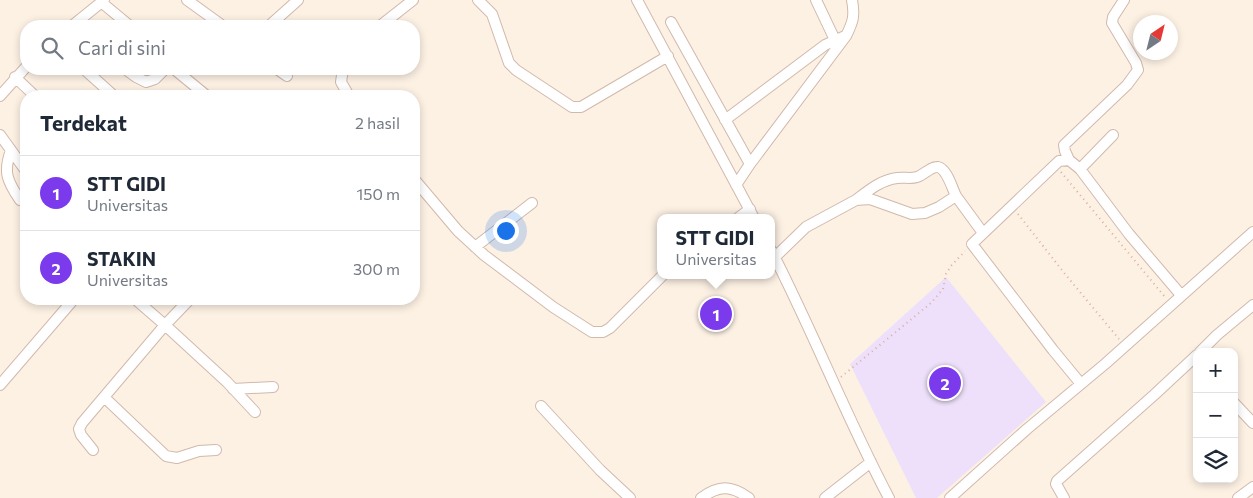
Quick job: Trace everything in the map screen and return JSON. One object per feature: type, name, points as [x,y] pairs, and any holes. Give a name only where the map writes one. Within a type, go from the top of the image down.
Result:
[{"type":"street","points":[[187,0],[215,20]]},
{"type":"street","points":[[276,20],[298,0]]},
{"type":"street","points":[[388,20],[413,0]]},
{"type":"street","points":[[478,0],[492,14],[509,63],[516,70],[572,107],[581,107],[668,56]]},
{"type":"street","points":[[638,0],[750,209]]},
{"type":"street","points":[[816,0],[835,40]]},
{"type":"street","points":[[738,187],[750,164],[846,36],[852,23],[854,12],[852,0]]},
{"type":"street","points":[[1124,0],[1113,17],[1112,23],[1136,63],[1138,70],[1127,85],[1064,145],[1064,151],[1069,160],[1080,169],[1130,234],[1181,295]]},
{"type":"street","points":[[80,20],[102,1],[123,20]]},
{"type":"street","points":[[671,22],[750,164]]},
{"type":"street","points":[[725,120],[835,40],[846,36]]},
{"type":"street","points":[[0,96],[20,72]]},
{"type":"street","points":[[91,75],[107,90]]},
{"type":"street","points":[[133,75],[146,82],[155,79],[159,75]]},
{"type":"street","points":[[181,75],[200,90]]},
{"type":"street","points":[[342,75],[341,82],[346,90]]},
{"type":"street","points":[[15,77],[29,90]]},
{"type":"street","points":[[1080,169],[1113,134]]},
{"type":"street","points":[[0,135],[20,163]]},
{"type":"street","points":[[11,150],[6,169],[7,177],[20,200]]},
{"type":"street","points":[[1069,160],[1059,161],[972,244],[1081,384]]},
{"type":"street","points":[[775,252],[806,227],[856,200],[883,181],[918,177],[934,167],[939,167],[944,171],[956,196],[983,233]]},
{"type":"street","points":[[420,186],[458,231],[475,247],[553,307],[592,332],[603,332],[610,328],[659,279]]},
{"type":"street","points":[[856,200],[870,199],[912,214],[939,207],[956,196]]},
{"type":"street","points":[[475,247],[532,203]]},
{"type":"street","points":[[950,498],[1026,429],[1125,346],[1253,232]]},
{"type":"street","points":[[775,258],[889,498]]},
{"type":"street","points":[[0,384],[69,305]]},
{"type":"street","points":[[142,305],[216,372],[255,412]]},
{"type":"street","points":[[92,450],[81,435],[82,423],[184,305]]},
{"type":"street","points":[[1205,348],[1253,305]]},
{"type":"street","points":[[1064,498],[1056,484],[1057,481],[1193,360]]},
{"type":"street","points":[[230,386],[273,387]]},
{"type":"street","points":[[104,397],[166,456],[176,458],[216,450]]},
{"type":"street","points":[[542,406],[600,470],[630,498]]},
{"type":"street","points":[[1238,407],[1253,424]]},
{"type":"street","points":[[825,498],[871,462]]},
{"type":"street","points":[[1238,498],[1253,487]]},
{"type":"street","points":[[701,498],[714,490],[723,488],[733,489],[749,498]]},
{"type":"path","points":[[1055,165],[1171,304]]},
{"type":"path","points":[[1011,206],[1064,274],[1125,346]]},
{"type":"path","points":[[833,383],[931,303],[943,289],[946,274],[951,266],[972,244]]},
{"type":"shaded area","points":[[946,277],[1046,402],[937,498],[916,498],[850,364]]},
{"type":"place","name":"STT GIDI","points":[[716,314]]},
{"type":"place","name":"STAKIN","points":[[945,383]]}]
